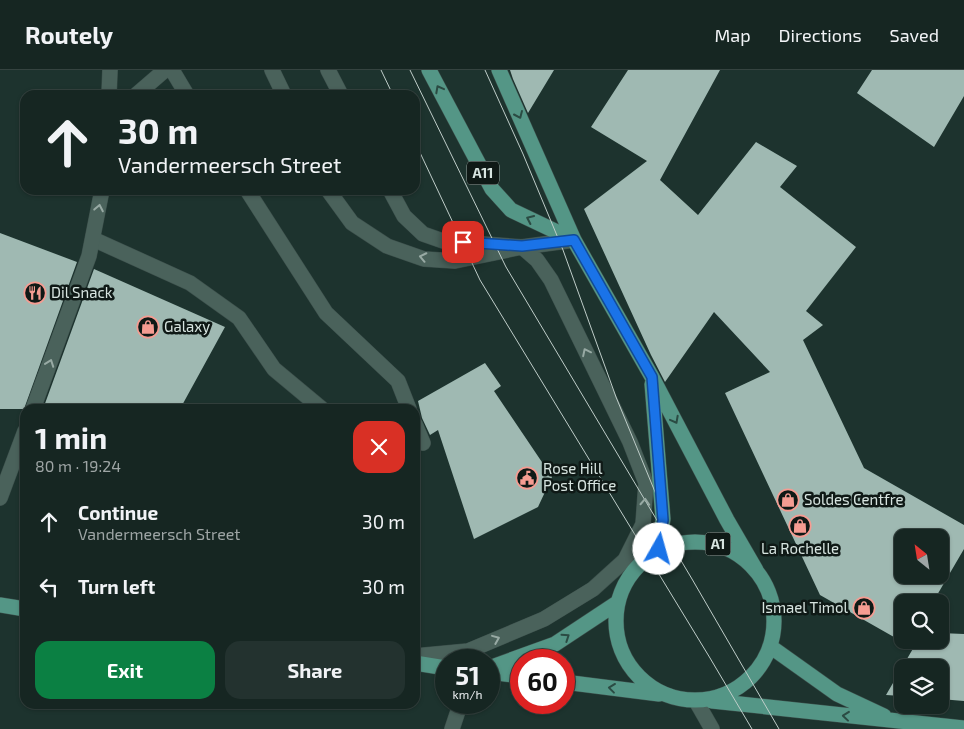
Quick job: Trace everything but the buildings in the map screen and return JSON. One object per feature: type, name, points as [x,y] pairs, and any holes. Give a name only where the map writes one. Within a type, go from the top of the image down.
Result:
[{"type":"main road","name":"A11","points":[[429,70],[492,189],[511,210],[574,240]]},
{"type":"main road","points":[[499,70],[574,240],[652,377],[727,520],[756,570]]},
{"type":"main road","points":[[652,377],[663,520],[659,549]]},
{"type":"main road","name":"A1","points":[[661,694],[638,678],[622,656],[615,630],[617,603],[628,579],[645,559],[659,549],[693,541],[718,544],[739,554],[756,570],[769,589],[776,618],[771,647],[756,673],[733,692],[701,701]]},
{"type":"main road","points":[[500,664],[555,644],[617,603]]},
{"type":"main road","points":[[0,605],[20,607]]},
{"type":"main road","name":"A1","points":[[771,647],[836,694],[894,721]]},
{"type":"main road","points":[[420,663],[435,666]]},
{"type":"main road","name":"A1","points":[[575,683],[661,694],[678,700],[964,728]]},
{"type":"street","points":[[108,90],[110,70]]},
{"type":"street","points":[[142,90],[165,70]]},
{"type":"street","points":[[172,70],[185,90]]},
{"type":"street","points":[[272,70],[282,90]]},
{"type":"street","points":[[328,70],[338,90]]},
{"type":"street","points":[[35,404],[89,256],[101,195]]},
{"type":"street","points":[[250,195],[326,313],[398,381],[407,404]]},
{"type":"street","points":[[332,195],[352,223],[387,246],[424,259],[455,261],[522,246],[574,240]]},
{"type":"street","points":[[393,195],[404,216],[423,234],[443,241],[522,246],[537,260],[551,280],[630,442],[646,483],[643,524],[625,560],[593,589],[544,619],[468,651],[420,656]]},
{"type":"street","points":[[93,239],[190,283],[239,318],[274,369],[316,404]]},
{"type":"street","points":[[0,498],[20,444]]},
{"type":"street","points":[[701,701],[712,729]]},
{"type":"street","points":[[452,729],[456,714]]},
{"type":"tram line","points":[[381,70],[391,90]]},
{"type":"tram line","points":[[410,70],[420,90]]},
{"type":"tram line","points":[[485,70],[563,250],[616,397],[674,538]]},
{"type":"tram line","points":[[420,91],[506,267],[779,729]]},
{"type":"tram line","points":[[420,153],[480,280],[752,729]]},
{"type":"place","name":"Dil Snack","points":[[35,293]]},
{"type":"place","name":"Galaxy","points":[[148,327]]},
{"type":"place","name":"Rose Hill Post Office","points":[[527,478]]},
{"type":"place","name":"Soldes Centfre","points":[[788,500]]},
{"type":"place","name":"La Rochelle","points":[[800,526]]},
{"type":"place","name":"Ismael Timol","points":[[864,608]]},
{"type":"route","points":[[463,242],[522,246],[574,240],[652,377],[663,520],[659,549]]}]
